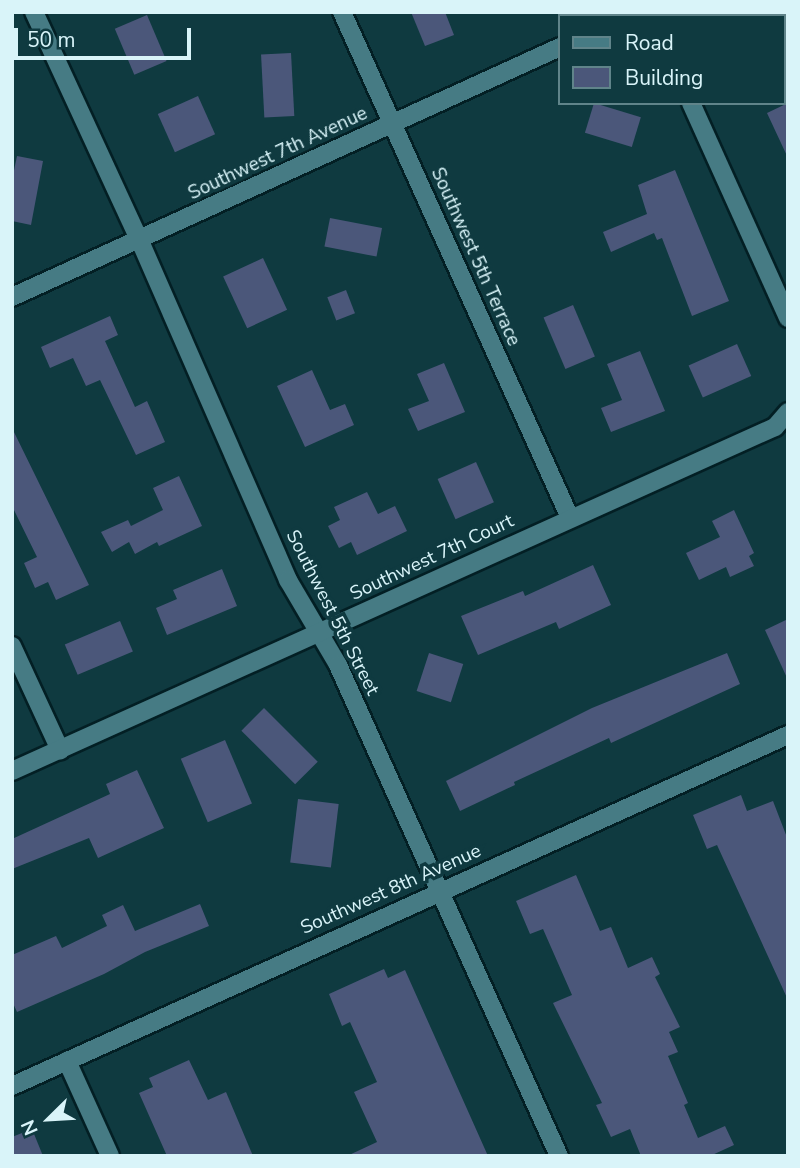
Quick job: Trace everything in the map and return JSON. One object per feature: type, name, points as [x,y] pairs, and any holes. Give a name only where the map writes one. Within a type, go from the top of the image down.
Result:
[{"type":"street","name":"Southwest 5th Street","points":[[34,12],[140,242],[288,580],[338,665],[559,1156]]},
{"type":"street","name":"Southwest 5th Terrace","points":[[342,12],[570,518]]},
{"type":"street","name":"Southwest 7th Avenue","points":[[12,297],[140,242],[558,48]]},
{"type":"street","points":[[692,105],[788,318]]},
{"type":"street","name":"Southwest 7th Court","points":[[12,771],[775,427],[788,412]]},
{"type":"street","points":[[12,646],[60,750]]},
{"type":"street","name":"Southwest 8th Avenue","points":[[12,1086],[788,735]]},
{"type":"street","points":[[67,1061],[110,1156]]},
{"type":"building","points":[[411,12],[445,12],[454,35],[425,46]]},
{"type":"building","points":[[147,15],[167,61],[134,75],[115,29]]},
{"type":"building","points":[[291,53],[294,116],[264,117],[261,55]]},
{"type":"building","points":[[198,96],[215,134],[175,152],[158,114]]},
{"type":"building","points":[[788,103],[788,158],[767,113]]},
{"type":"building","points":[[593,105],[641,117],[632,147],[585,133]]},
{"type":"building","points":[[17,156],[43,161],[31,225],[12,221],[12,180]]},
{"type":"building","points":[[675,170],[729,301],[692,316],[662,238],[657,240],[654,233],[611,252],[603,232],[647,214],[638,185]]},
{"type":"building","points":[[330,218],[382,228],[376,257],[324,246]]},
{"type":"building","points":[[263,258],[287,310],[247,328],[223,277]]},
{"type":"building","points":[[346,290],[355,313],[336,321],[327,297]]},
{"type":"building","points":[[573,305],[595,357],[565,369],[544,318]]},
{"type":"building","points":[[110,316],[118,335],[105,341],[135,407],[147,401],[165,442],[136,455],[100,380],[86,386],[73,358],[50,368],[41,347]]},
{"type":"building","points":[[737,344],[751,376],[703,398],[689,366]]},
{"type":"building","points":[[640,351],[665,411],[611,432],[601,408],[622,400],[607,364]]},
{"type":"building","points":[[444,363],[465,412],[418,431],[408,409],[429,401],[417,374]]},
{"type":"building","points":[[312,370],[330,410],[345,404],[354,425],[305,447],[277,386]]},
{"type":"building","points":[[12,428],[89,585],[56,600],[48,582],[35,588],[24,563],[37,557],[12,506]]},
{"type":"building","points":[[476,462],[494,502],[456,519],[438,479]]},
{"type":"building","points":[[179,476],[202,526],[159,546],[157,542],[135,554],[129,542],[112,552],[101,532],[128,520],[131,526],[163,510],[153,488]]},
{"type":"building","points":[[367,492],[378,514],[395,506],[407,531],[357,555],[351,542],[339,548],[328,526],[340,520],[334,507]]},
{"type":"building","points":[[734,510],[754,553],[749,556],[754,566],[730,577],[726,567],[699,580],[686,553],[720,537],[712,521]]},
{"type":"building","points":[[593,565],[611,605],[559,629],[556,622],[478,655],[461,616],[523,591],[525,596]]},
{"type":"building","points":[[222,569],[237,606],[167,635],[156,608],[177,599],[173,590]]},
{"type":"building","points":[[788,619],[788,680],[765,630]]},
{"type":"building","points":[[120,621],[133,651],[78,675],[65,644]]},
{"type":"building","points":[[429,653],[463,664],[451,702],[417,691]]},
{"type":"building","points":[[727,653],[740,684],[611,743],[609,738],[514,782],[515,785],[460,811],[446,781],[592,708]]},
{"type":"building","points":[[264,708],[318,762],[295,784],[241,731]]},
{"type":"building","points":[[225,740],[252,804],[208,822],[181,759]]},
{"type":"building","points":[[137,770],[164,828],[98,858],[89,838],[12,869],[12,839],[110,794],[106,784]]},
{"type":"building","points":[[741,795],[747,811],[773,801],[788,840],[788,1000],[717,845],[707,849],[693,815]]},
{"type":"building","points":[[298,799],[339,804],[331,868],[290,863]]},
{"type":"building","points":[[576,875],[600,931],[611,927],[628,968],[652,957],[660,974],[655,977],[680,1027],[669,1032],[678,1052],[668,1056],[688,1103],[684,1105],[698,1138],[725,1126],[734,1145],[710,1156],[641,1156],[630,1129],[611,1137],[596,1105],[602,1103],[553,1003],[572,995],[543,929],[530,934],[516,901]]},
{"type":"building","points":[[200,904],[209,926],[145,952],[104,974],[17,1012],[12,1001],[12,955],[56,936],[62,948],[107,926],[102,915],[123,905],[135,931]]},
{"type":"building","points":[[384,969],[388,978],[405,970],[488,1156],[347,1156],[377,1142],[354,1092],[377,1082],[350,1022],[342,1026],[329,994]]},
{"type":"building","points":[[189,1060],[208,1100],[226,1092],[253,1156],[167,1156],[139,1093],[153,1087],[149,1078]]},
{"type":"building","points":[[32,1129],[43,1156],[12,1156],[12,1137]]}]
